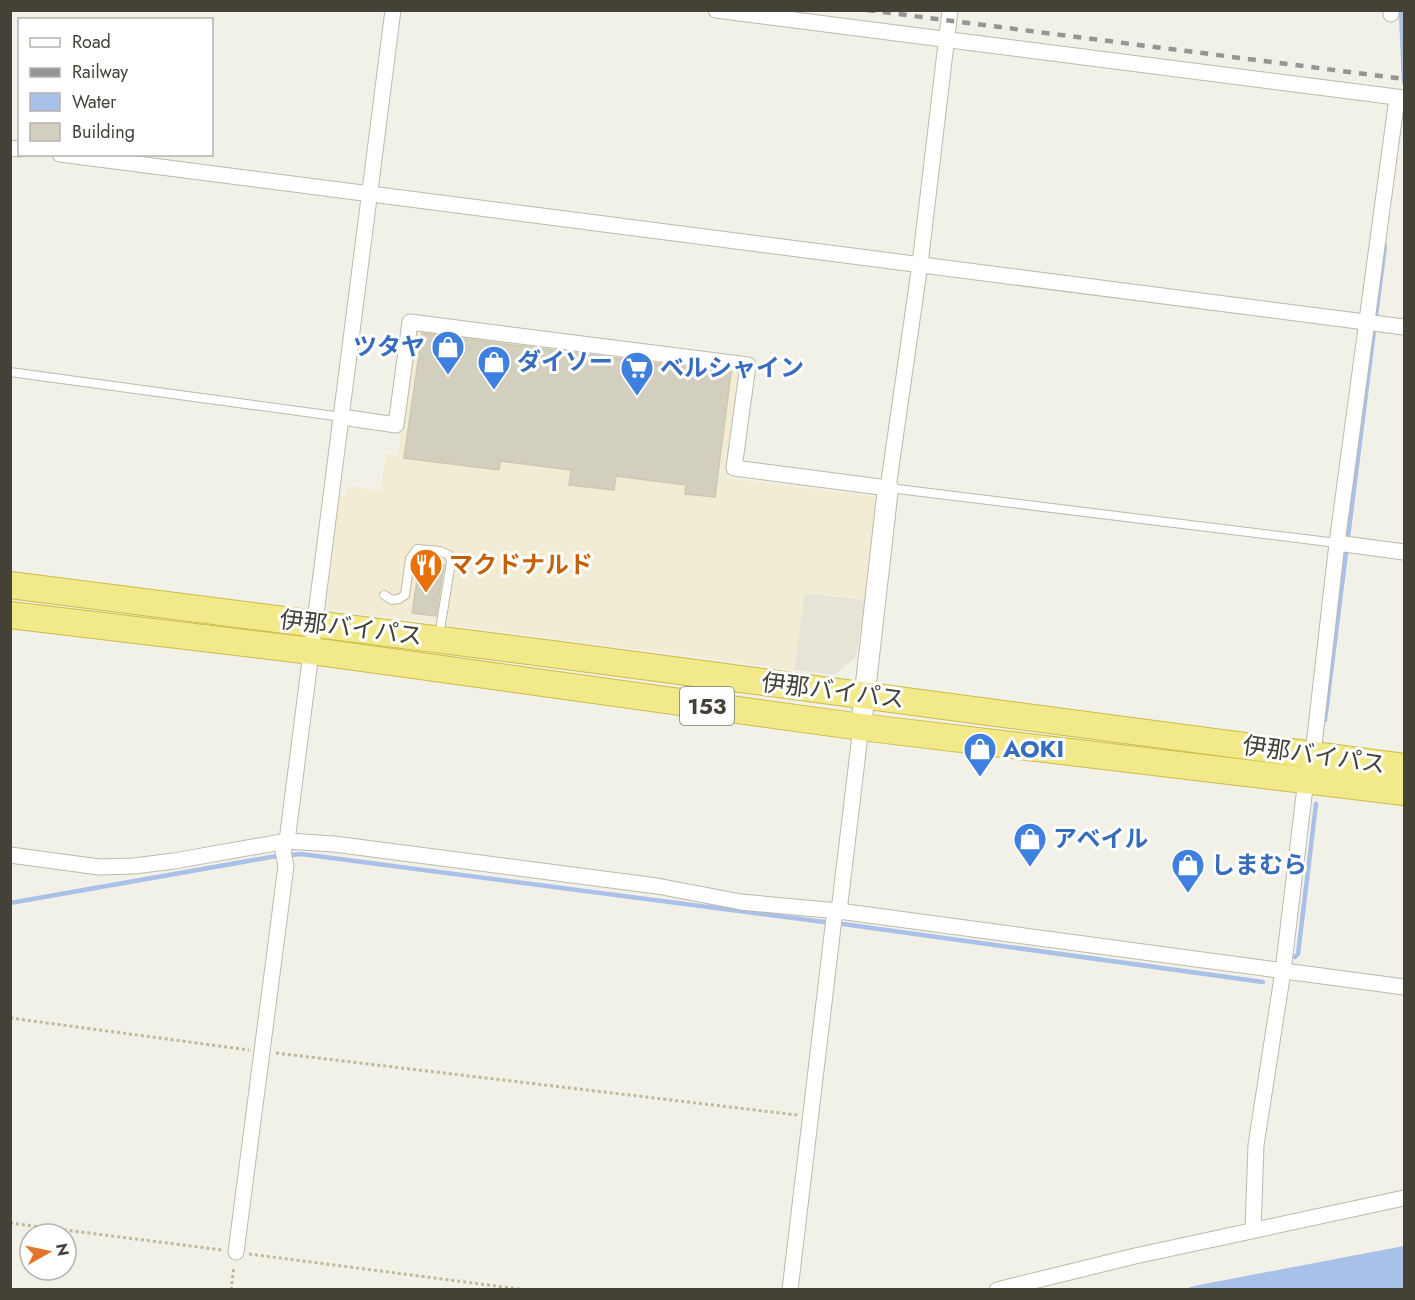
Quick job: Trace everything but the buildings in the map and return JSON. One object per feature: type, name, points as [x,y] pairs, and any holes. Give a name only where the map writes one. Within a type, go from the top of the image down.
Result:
[{"type":"highway","name":"伊那バイパス","points":[[10,585],[439,639],[1404,767]]},
{"type":"highway","name":"伊那バイパス","points":[[10,615],[312,651],[861,727],[1404,792]]},
{"type":"street","points":[[236,1252],[393,10]]},
{"type":"street","points":[[716,10],[1401,98],[1366,322],[1313,754],[1305,779],[1283,971],[1256,1145],[1253,1230]]},
{"type":"street","points":[[790,1290],[834,918],[839,911],[888,488],[920,264],[950,10]]},
{"type":"street","points":[[76,156],[1404,327]]},
{"type":"street","points":[[342,417],[396,424],[410,322],[748,365],[734,468],[888,488]]},
{"type":"street","points":[[1338,543],[1404,552]]},
{"type":"street","points":[[10,855],[99,867],[134,866],[285,852],[334,844],[657,886],[741,902],[839,911],[1404,987]]},
{"type":"street","points":[[997,1290],[1135,1256],[1404,1198]]},
{"type":"lane","points":[[10,372],[342,417]]},
{"type":"lane","points":[[888,488],[1338,543]]},
{"type":"lane","points":[[384,595],[392,600],[405,595],[410,559],[417,549],[440,550],[448,555],[451,562],[439,639]]},
{"type":"path","points":[[10,1018],[261,1051],[811,1117]]},
{"type":"path","points":[[10,1223],[527,1290]]},
{"type":"path","points":[[231,1290],[236,1252]]},
{"type":"shaded area","points":[[422,330],[733,369],[739,380],[727,478],[879,497],[865,600],[805,593],[794,670],[326,609],[339,495],[346,496],[347,486],[380,491],[386,455],[398,455],[413,340],[417,332]]},
{"type":"shaded area","points":[[804,593],[865,600],[856,657],[834,675],[794,670]]},
{"type":"water","points":[[1404,1246],[1404,1289],[1188,1289],[1204,1284]]},
{"type":"waterway","points":[[1401,10],[1404,82]]},
{"type":"waterway","points":[[1376,315],[1385,246]]},
{"type":"waterway","points":[[1325,720],[1374,330]]},
{"type":"waterway","points":[[1295,957],[1298,954],[1316,804]]},
{"type":"waterway","points":[[10,903],[271,857],[301,854],[824,922]]},
{"type":"waterway","points":[[843,924],[1263,982]]},
{"type":"railway","points":[[867,10],[1404,79]]},
{"type":"place","name":"ツタヤ","points":[[448,376]]},
{"type":"place","name":"ダイソー","points":[[494,391]]},
{"type":"place","name":"ベルシャイン","points":[[637,397]]},
{"type":"place","name":"マクドナルド","points":[[426,594]]},
{"type":"place","name":"AOKI","points":[[980,778]]},
{"type":"place","name":"アベイル","points":[[1030,868]]},
{"type":"place","name":"しまむら","points":[[1188,894]]}]
